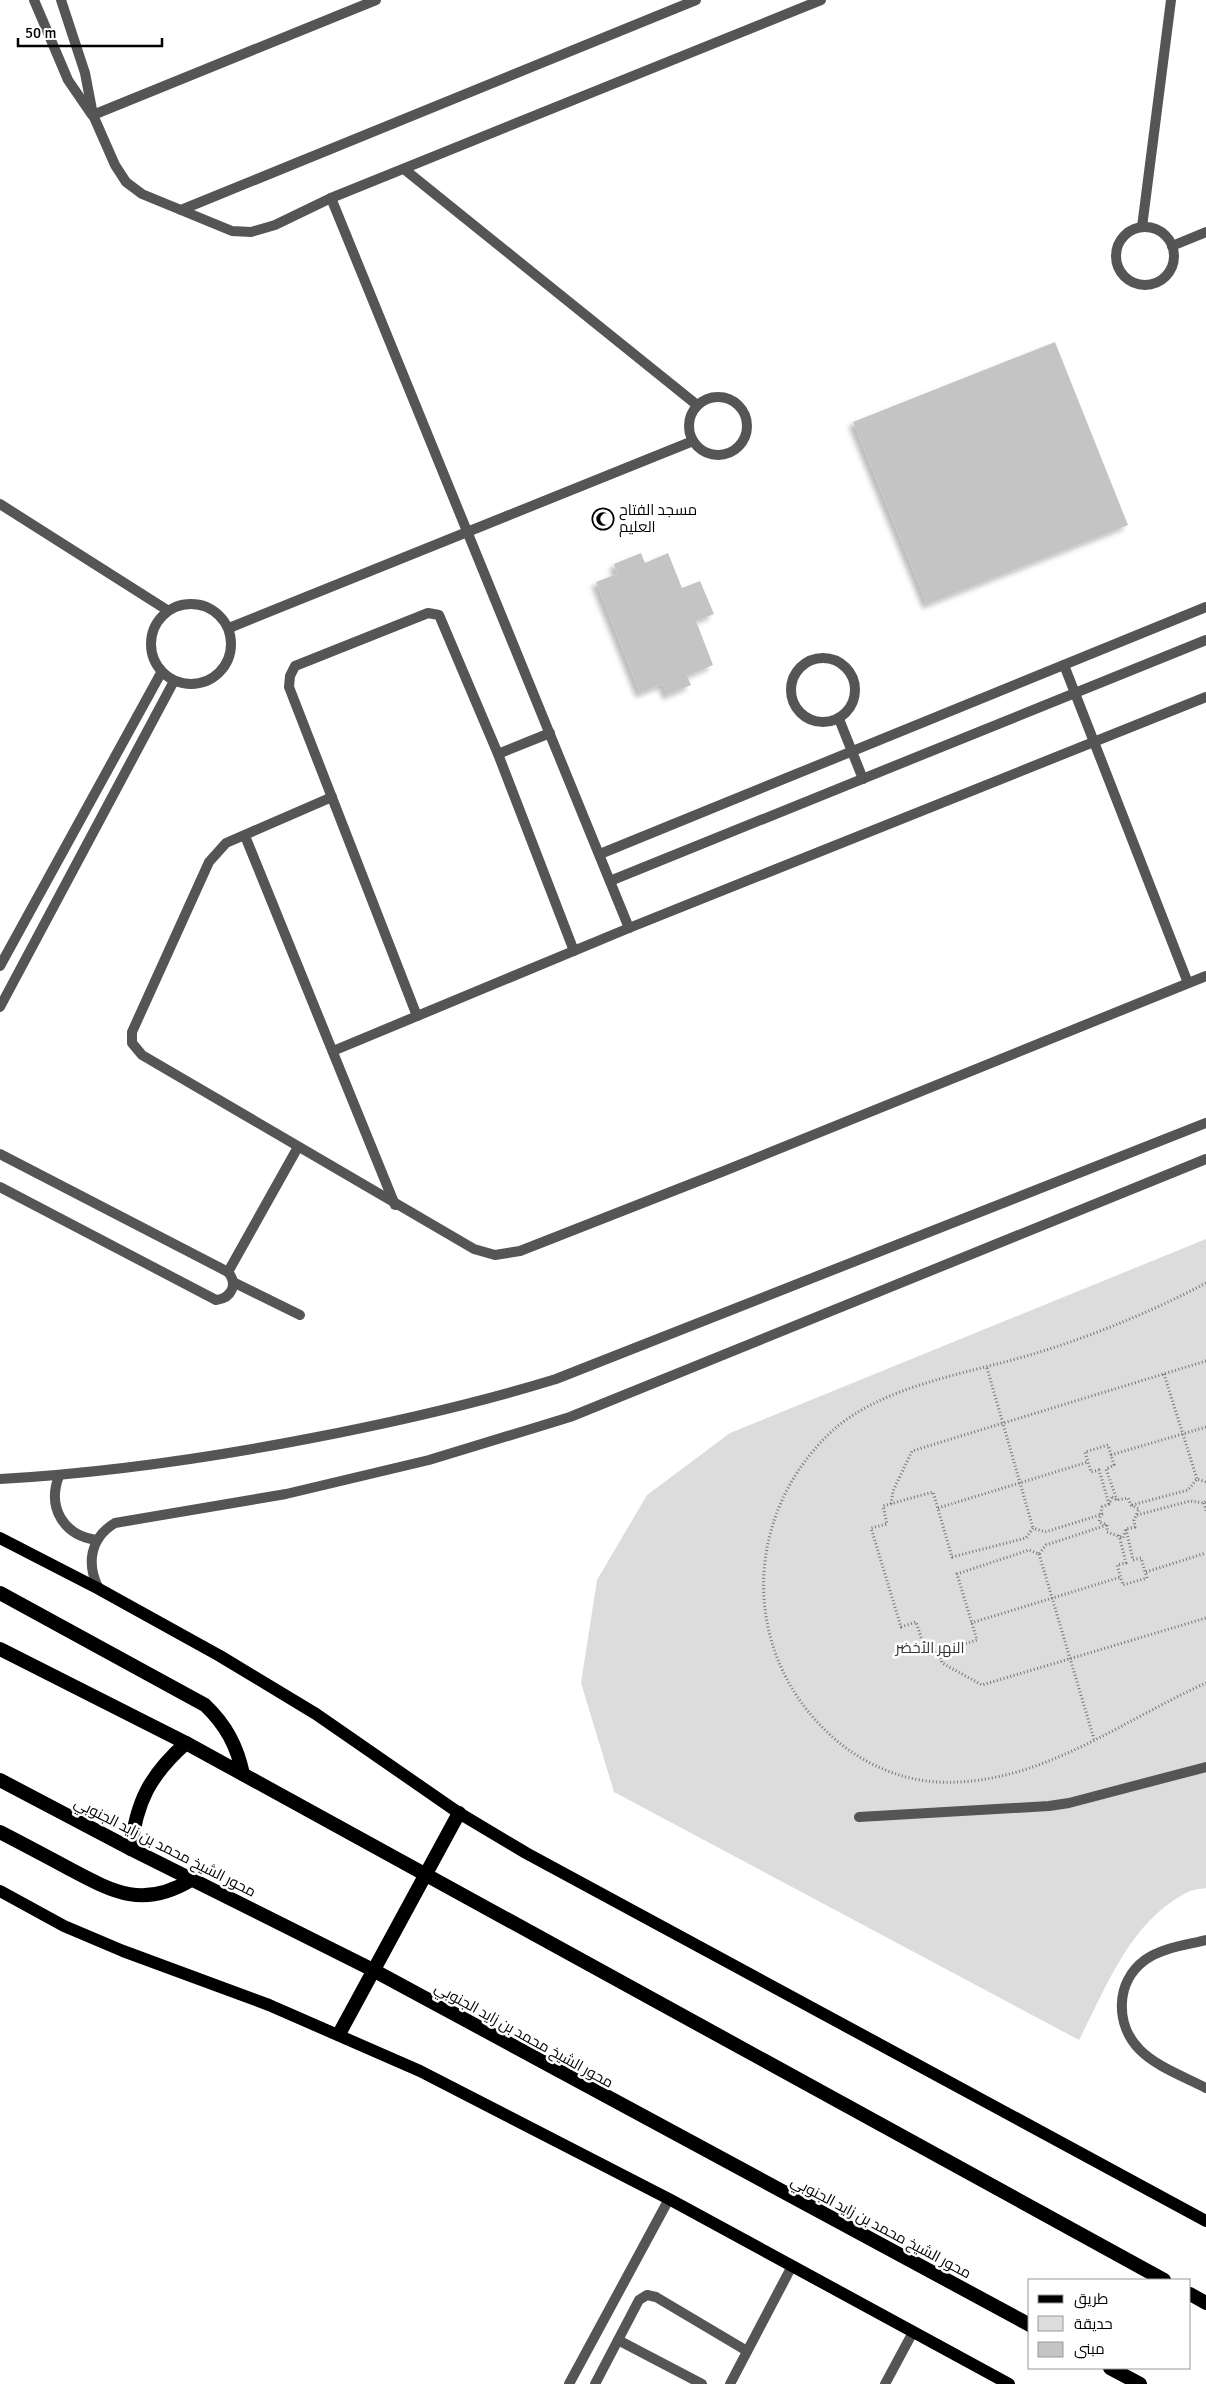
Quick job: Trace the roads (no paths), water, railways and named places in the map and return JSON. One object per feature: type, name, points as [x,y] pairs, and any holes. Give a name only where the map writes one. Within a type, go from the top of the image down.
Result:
[{"type":"highway","points":[[0,1593],[205,1705],[226,1728],[234,1742],[243,1774]]},
{"type":"highway","points":[[0,1649],[186,1743],[1162,2279]]},
{"type":"highway","points":[[131,1849],[134,1825],[144,1794],[152,1779],[186,1743]]},
{"type":"highway","name":"محور الشيخ محمد بن زايد الجنوبي","points":[[0,1780],[190,1880],[373,1970],[1028,2324]]},
{"type":"highway","points":[[339,2034],[459,1813]]},
{"type":"highway","points":[[0,1832],[116,1892],[150,1896],[171,1890],[190,1880]]},
{"type":"highway","points":[[1191,2295],[1206,2303]]},
{"type":"highway","points":[[1112,2369],[1140,2384]]},
{"type":"main road","points":[[0,1538],[99,1589],[220,1656],[316,1714],[459,1813],[526,1854],[1206,2221]]},
{"type":"main road","points":[[0,1891],[64,1926],[123,1951],[269,2005],[420,2071],[669,2198],[1008,2384]]},
{"type":"street","points":[[34,0],[68,80],[93,115]]},
{"type":"street","points":[[61,0],[85,73],[93,115],[114,165],[126,182],[142,194],[232,232],[251,232],[275,225],[331,198],[822,0]]},
{"type":"street","points":[[93,115],[376,0]]},
{"type":"street","points":[[181,210],[696,0]]},
{"type":"street","points":[[1142,227],[1171,0]]},
{"type":"street","points":[[404,169],[698,405]]},
{"type":"street","points":[[331,198],[629,928]]},
{"type":"street","points":[[1142,227],[1155,229],[1166,235],[1172,246],[1174,260],[1168,273],[1163,278],[1158,282],[1144,285],[1130,281],[1119,271],[1116,256],[1119,242],[1130,231],[1142,227]]},
{"type":"street","points":[[1172,246],[1206,232]]},
{"type":"street","points":[[722,397],[734,401],[743,411],[747,423],[746,436],[738,446],[727,453],[714,455],[702,450],[693,440],[689,428],[691,416],[698,405],[709,398],[722,397]]},
{"type":"street","points":[[229,628],[693,440]]},
{"type":"street","points":[[0,504],[167,610]]},
{"type":"street","points":[[184,604],[202,605],[218,614],[229,628],[232,648],[226,666],[212,680],[193,685],[174,682],[161,673],[152,658],[150,640],[155,623],[167,610],[184,604]]},
{"type":"street","points":[[600,854],[1206,607]]},
{"type":"street","points":[[417,1016],[289,687],[290,676],[295,666],[428,613],[439,615],[498,754],[574,951]]},
{"type":"street","points":[[610,881],[1206,640]]},
{"type":"street","points":[[819,657],[833,659],[846,666],[854,678],[856,694],[850,708],[838,719],[823,723],[808,719],[795,707],[790,691],[794,674],[805,662],[819,657]]},
{"type":"street","points":[[1064,665],[1188,983]]},
{"type":"street","points":[[0,966],[161,673]]},
{"type":"street","points":[[0,1007],[174,682]]},
{"type":"street","points":[[333,1051],[629,928],[1206,697]]},
{"type":"street","points":[[838,719],[863,779]]},
{"type":"street","points":[[498,754],[550,733]]},
{"type":"street","points":[[332,796],[226,843],[209,862],[132,1032],[132,1043],[142,1055],[395,1205],[474,1248],[495,1255],[520,1251],[724,1171],[1206,976]]},
{"type":"street","points":[[245,836],[395,1205]]},
{"type":"street","points":[[0,1479],[59,1476],[163,1464],[249,1450],[423,1416],[504,1396],[556,1379],[1206,1123]]},
{"type":"street","points":[[228,1272],[298,1147]]},
{"type":"street","points":[[0,1154],[228,1272],[234,1282],[300,1314]]},
{"type":"street","points":[[99,1589],[93,1578],[92,1552],[96,1540],[104,1530],[115,1524],[296,1492],[429,1460],[570,1417],[1206,1159]]},
{"type":"street","points":[[0,1187],[216,1300],[229,1295],[234,1282]]},
{"type":"street","points":[[59,1476],[54,1497],[60,1518],[75,1534],[96,1540]]},
{"type":"street","points":[[859,1817],[1056,1805],[1206,1767]]},
{"type":"street","points":[[1206,1940],[1158,1953],[1145,1960],[1134,1970],[1126,1983],[1122,1997],[1121,2013],[1124,2027],[1131,2040],[1141,2052],[1206,2088]]},
{"type":"street","points":[[569,2384],[669,2198]]},
{"type":"street","points":[[730,2384],[792,2266]]},
{"type":"street","points":[[595,2384],[639,2300],[651,2295],[747,2351]]},
{"type":"street","points":[[885,2384],[913,2332]]},
{"type":"street","points":[[618,2340],[702,2384]]},
{"type":"place","name":"مسجد الفتاح العليم","points":[[603,519]]},
{"type":"park label","name":"النهر الأخضر","points":[[930,1648]]}]
